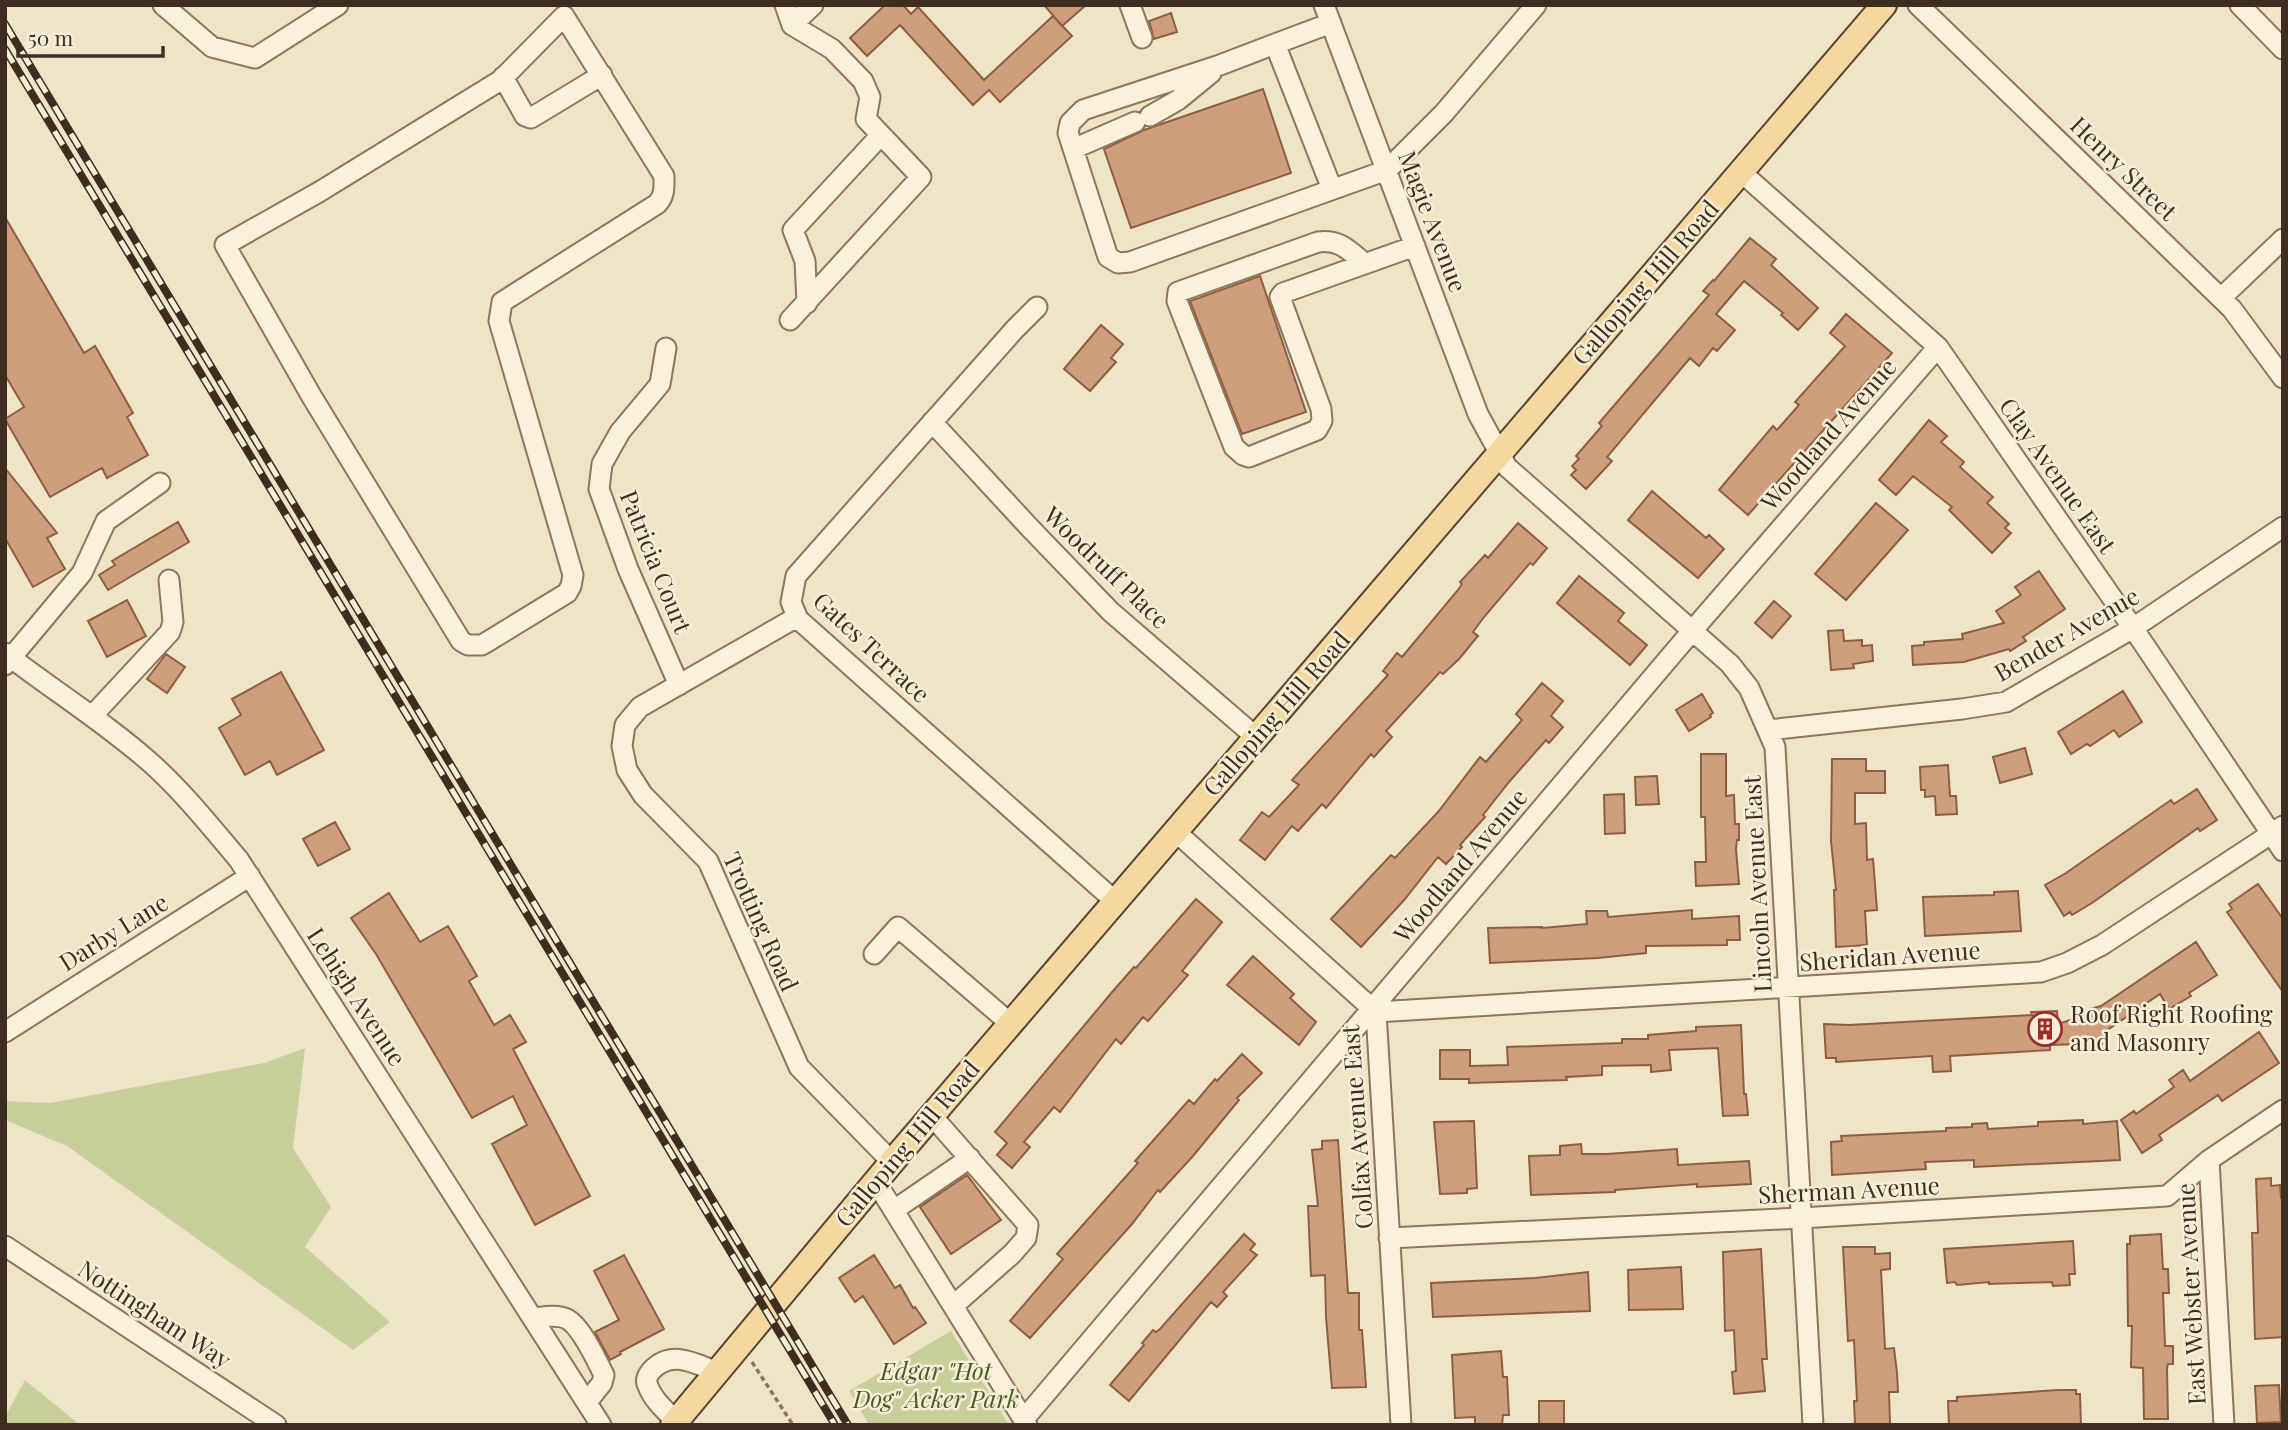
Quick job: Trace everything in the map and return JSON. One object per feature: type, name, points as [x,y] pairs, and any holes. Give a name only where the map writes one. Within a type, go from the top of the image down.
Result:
[{"type":"main road","name":"Galloping Hill Road","points":[[675,1423],[892,1162],[1884,5]]},
{"type":"street","points":[[163,5],[212,47],[255,58],[338,5]]},
{"type":"street","points":[[785,5],[792,25],[832,50],[863,82],[870,97],[866,119],[921,177],[790,320]]},
{"type":"street","points":[[792,25],[813,5]]},
{"type":"street","points":[[1130,5],[1142,38]]},
{"type":"street","points":[[1328,14],[1275,44],[1083,110],[1070,123],[1068,133],[1108,257],[1118,263],[1130,262],[1387,170],[1444,113],[1536,5]]},
{"type":"street","name":"Henry Street","points":[[1918,5],[2232,309],[2283,378]]},
{"type":"street","points":[[2240,5],[2283,50]]},
{"type":"street","points":[[571,11],[602,75],[664,176],[662,199],[502,302],[499,321],[573,575],[567,593],[482,645],[468,645],[461,641],[312,397],[225,245],[468,102],[503,77],[571,11]]},
{"type":"street","name":"Magie Avenue","points":[[1328,14],[1478,414],[1500,454]]},
{"type":"street","points":[[1275,44],[1332,189]]},
{"type":"street","points":[[1073,149],[1143,119],[1178,100],[1220,65]]},
{"type":"street","points":[[503,77],[525,116],[531,118],[602,75]]},
{"type":"street","points":[[807,303],[805,261],[793,230],[881,135]]},
{"type":"street","name":"Clay Avenue East","points":[[1741,172],[1937,347],[2277,830],[2283,850]]},
{"type":"street","points":[[2221,298],[2283,239]]},
{"type":"street","points":[[1364,263],[1346,247],[1329,240],[1178,292],[1177,301],[1234,447],[1242,455],[1249,457],[1317,430],[1322,421],[1321,409],[1280,297],[1283,293],[1415,246]]},
{"type":"street","name":"Gates Terrace","points":[[1037,307],[796,576],[791,602],[797,617],[1116,902]]},
{"type":"street","name":"Woodland Avenue","points":[[1026,1422],[1692,631],[1937,347]]},
{"type":"street","name":"Patricia Court","points":[[666,348],[660,384],[621,432],[608,453],[602,464],[599,489],[628,569],[679,685]]},
{"type":"street","name":"Woodruff Place","points":[[932,422],[1111,612],[1257,737]]},
{"type":"street","name":"Lincoln Avenue East","points":[[1500,454],[1507,467],[1730,664],[1749,688],[1775,747],[1813,1425]]},
{"type":"street","points":[[8,659],[82,573],[106,521],[160,483]]},
{"type":"street","name":"Bender Avenue","points":[[1768,730],[2006,702],[2133,628],[2283,527]]},
{"type":"street","points":[[92,716],[170,632],[173,622],[169,580]]},
{"type":"street","name":"Trotting Road","points":[[797,617],[640,707],[625,725],[622,746],[626,770],[643,795],[708,861],[799,1067],[892,1162]]},
{"type":"street","name":"Lehigh Avenue","points":[[8,659],[92,716],[152,765],[180,792],[239,860],[601,1425]]},
{"type":"street","name":"Sheridan Avenue","points":[[1374,1010],[2041,972],[2067,963],[2102,945],[2277,830]]},
{"type":"street","name":"Colfax Avenue East","points":[[1176,832],[1374,1010],[1401,1425]]},
{"type":"street","name":"Darby Lane","points":[[5,1032],[250,876]]},
{"type":"street","points":[[874,954],[898,927],[1011,1024]]},
{"type":"street","name":"Sherman Avenue","points":[[1390,1237],[1801,1219],[2167,1196],[2209,1160],[2283,1110]]},
{"type":"street","points":[[932,1116],[1028,1225],[1026,1238],[1012,1254],[953,1306]]},
{"type":"street","points":[[894,1210],[970,1158]]},
{"type":"street","name":"East Webster Avenue","points":[[2209,1160],[2224,1425]]},
{"type":"street","points":[[876,1182],[1026,1422]]},
{"type":"street","name":"Nottingham Way","points":[[5,1246],[276,1425]]},
{"type":"street","points":[[533,1318],[558,1317],[568,1320],[577,1328],[604,1375],[602,1383],[587,1402]]},
{"type":"street","points":[[675,1423],[652,1396],[646,1383],[648,1374],[656,1366],[672,1358],[683,1359],[718,1372]]},
{"type":"path","points":[[740,1345],[793,1425]]},
{"type":"green space","points":[[305,1048],[293,1148],[331,1207],[305,1247],[390,1322],[353,1350],[67,1146],[5,1120],[5,1101],[50,1103],[264,1063]]},
{"type":"green space","name":"Edgar \"Hot Dog\" Acker Park","points":[[951,1331],[1009,1425],[869,1425],[849,1391]]},
{"type":"green space","points":[[25,1380],[80,1425],[5,1425],[5,1417]]},
{"type":"building","points":[[885,5],[903,5],[911,14],[918,7],[984,80],[1053,16],[1072,36],[1000,102],[989,90],[973,105],[900,25],[867,56],[850,38]]},
{"type":"building","points":[[1044,5],[1086,5],[1062,26]]},
{"type":"building","points":[[1171,13],[1177,32],[1154,39],[1149,21]]},
{"type":"building","points":[[1263,89],[1291,173],[1131,228],[1104,149],[1144,130]]},
{"type":"building","points":[[5,217],[84,353],[95,346],[133,413],[127,417],[148,455],[107,478],[102,468],[50,497],[5,419],[24,407],[5,375]]},
{"type":"building","points":[[1750,238],[1776,259],[1771,265],[1818,308],[1798,330],[1781,315],[1783,313],[1744,281],[1716,314],[1735,330],[1717,351],[1713,348],[1699,366],[1690,358],[1607,457],[1612,461],[1586,489],[1571,475],[1576,470],[1572,466],[1579,459],[1576,456],[1602,426],[1599,423],[1709,295],[1703,291]]},
{"type":"building","points":[[1260,276],[1306,412],[1242,434],[1190,301]]},
{"type":"building","points":[[1846,314],[1892,353],[1748,515],[1719,490],[1773,426],[1777,430],[1799,405],[1795,402],[1845,346],[1830,333]]},
{"type":"building","points":[[1101,325],[1123,344],[1111,358],[1116,362],[1090,391],[1064,369]]},
{"type":"building","points":[[1929,420],[1947,436],[1941,442],[1964,462],[1960,467],[1993,497],[1987,503],[2009,524],[2005,528],[2011,533],[1992,553],[1949,510],[1952,507],[1913,476],[1896,495],[1879,480]]},
{"type":"building","points":[[5,468],[57,533],[47,538],[65,569],[33,587],[5,538]]},
{"type":"building","points":[[1652,491],[1706,538],[1709,535],[1724,549],[1698,578],[1628,520]]},
{"type":"building","points":[[1876,503],[1908,530],[1846,600],[1815,574]]},
{"type":"building","points":[[178,522],[189,542],[108,590],[99,575],[115,565],[112,561]]},
{"type":"building","points":[[1518,523],[1547,548],[1533,565],[1530,563],[1484,617],[1473,632],[1478,636],[1459,659],[1443,674],[1440,672],[1386,731],[1392,737],[1374,757],[1371,754],[1326,808],[1322,804],[1298,831],[1292,826],[1265,860],[1240,840],[1262,812],[1269,817],[1299,785],[1292,780],[1388,675],[1383,671],[1397,653],[1402,657],[1458,590],[1462,584],[1460,582],[1485,555],[1488,558]]},
{"type":"building","points":[[2039,571],[2065,609],[2023,637],[2026,641],[2010,651],[2009,649],[1964,662],[1913,665],[1912,646],[1924,645],[1924,642],[1963,639],[1962,634],[2004,623],[1996,611],[2021,595],[2015,587]]},
{"type":"building","points":[[1579,576],[1624,613],[1618,621],[1647,645],[1630,665],[1557,603]]},
{"type":"building","points":[[127,600],[146,636],[107,657],[88,621]]},
{"type":"building","points":[[1774,601],[1791,616],[1772,638],[1755,623]]},
{"type":"building","points":[[1843,630],[1844,641],[1862,640],[1862,646],[1872,645],[1873,661],[1853,664],[1854,668],[1831,670],[1828,631]]},
{"type":"building","points":[[166,654],[185,667],[167,693],[147,679]]},
{"type":"building","points":[[281,672],[324,750],[277,775],[270,761],[245,775],[219,728],[241,715],[232,699]]},
{"type":"building","points":[[1542,683],[1563,701],[1551,716],[1563,727],[1549,743],[1546,740],[1509,782],[1483,815],[1485,817],[1460,845],[1462,847],[1446,864],[1438,857],[1405,899],[1361,947],[1331,919],[1391,855],[1395,858],[1438,812],[1480,757],[1486,762],[1522,720],[1516,714]]},
{"type":"building","points":[[2123,691],[2142,722],[2119,737],[2114,730],[2090,746],[2087,744],[2071,754],[2058,732]]},
{"type":"building","points":[[1702,694],[1713,713],[1689,731],[1676,710]]},
{"type":"building","points":[[2025,748],[2032,774],[2000,783],[1993,757]]},
{"type":"building","points":[[1701,754],[1726,754],[1726,796],[1734,795],[1735,824],[1739,824],[1736,849],[1739,884],[1696,886],[1695,862],[1706,862],[1705,817],[1701,817]]},
{"type":"building","points":[[1832,759],[1866,759],[1866,771],[1885,771],[1885,793],[1855,793],[1855,824],[1866,823],[1867,860],[1873,859],[1877,910],[1865,911],[1867,945],[1836,947],[1836,890],[1831,841]]},
{"type":"building","points":[[1948,765],[1950,796],[1956,796],[1957,814],[1936,815],[1935,796],[1925,797],[1925,790],[1921,790],[1920,767]]},
{"type":"building","points":[[1657,776],[1659,804],[1636,805],[1635,777]]},
{"type":"building","points":[[2197,789],[2217,820],[2200,831],[2198,828],[2092,903],[2072,915],[2070,912],[2064,916],[2045,885],[2171,800],[2174,804]]},
{"type":"building","points":[[1624,794],[1625,833],[1605,834],[1604,795]]},
{"type":"building","points":[[335,822],[350,849],[318,866],[303,839]]},
{"type":"building","points":[[2258,884],[2283,919],[2283,992],[2227,912],[2232,909],[2229,904]]},
{"type":"building","points":[[2018,891],[2021,931],[1925,936],[1923,897],[1994,895],[1994,892]]},
{"type":"building","points":[[389,893],[420,942],[448,926],[477,976],[469,981],[494,1025],[510,1015],[526,1042],[513,1049],[590,1196],[535,1225],[492,1144],[527,1125],[513,1096],[472,1118],[376,954],[351,918]]},
{"type":"building","points":[[1196,899],[1222,922],[1182,971],[1188,975],[1148,1021],[1143,1017],[1121,1044],[1116,1039],[1060,1112],[1054,1107],[1024,1142],[1030,1147],[1012,1168],[997,1155],[1007,1143],[995,1132],[1113,991]]},
{"type":"building","points":[[1692,910],[1692,919],[1739,916],[1740,940],[1727,940],[1727,945],[1646,946],[1646,953],[1598,958],[1490,963],[1488,928],[1542,928],[1587,924],[1586,911],[1607,911],[1608,917]]},
{"type":"building","points":[[2196,942],[2217,975],[2189,993],[2191,996],[2169,1009],[2160,994],[2103,1033],[2106,1043],[2083,1050],[2081,1044],[2050,1045],[2050,1050],[1950,1056],[1951,1071],[1933,1072],[1932,1056],[1836,1062],[1836,1058],[1826,1058],[1824,1024],[2032,1015],[2031,1012],[2057,1011],[2058,1024],[2092,1013],[2090,1009],[2101,1006]]},
{"type":"building","points":[[1253,956],[1294,994],[1290,998],[1316,1022],[1299,1045],[1227,985]]},
{"type":"building","points":[[1741,1025],[1744,1094],[1748,1115],[1723,1116],[1718,1048],[1669,1050],[1671,1070],[1651,1072],[1651,1065],[1602,1066],[1602,1075],[1566,1077],[1567,1080],[1469,1083],[1469,1079],[1440,1079],[1440,1050],[1470,1050],[1470,1066],[1508,1065],[1507,1047],[1622,1043],[1622,1039],[1648,1039],[1648,1035],[1696,1031],[1696,1027]]},
{"type":"building","points":[[2259,1032],[2279,1063],[2222,1101],[2218,1095],[2159,1135],[2162,1140],[2142,1153],[2121,1120],[2134,1111],[2136,1114],[2174,1087],[2169,1080],[2183,1070],[2190,1081]]},
{"type":"building","points":[[1242,1054],[1262,1073],[1237,1098],[1239,1100],[1193,1156],[1160,1192],[1158,1190],[1132,1224],[1030,1338],[1010,1321],[1063,1259],[1057,1254],[1138,1163],[1135,1161],[1189,1100],[1194,1104],[1215,1079],[1217,1081]]},
{"type":"building","points":[[2083,1120],[2083,1124],[2117,1121],[2120,1160],[1974,1167],[1974,1160],[1925,1162],[1926,1169],[1832,1175],[1831,1142],[1842,1141],[1841,1136],[1946,1131],[1946,1128],[1972,1127],[1972,1124],[1987,1123],[1988,1129],[2038,1126],[2038,1122]]},
{"type":"building","points":[[1474,1121],[1477,1188],[1467,1189],[1467,1193],[1440,1194],[1434,1122]]},
{"type":"building","points":[[1338,1140],[1348,1293],[1359,1293],[1359,1330],[1362,1330],[1366,1387],[1332,1388],[1325,1275],[1311,1276],[1308,1206],[1318,1206],[1312,1150],[1322,1149],[1322,1141]]},
{"type":"building","points":[[1581,1144],[1582,1154],[1677,1149],[1678,1165],[1749,1161],[1751,1184],[1697,1187],[1697,1184],[1615,1192],[1531,1195],[1529,1156],[1560,1155],[1560,1146]]},
{"type":"building","points":[[967,1175],[1001,1220],[951,1254],[920,1207]]},
{"type":"building","points":[[2271,1178],[2271,1186],[2280,1185],[2283,1198],[2283,1337],[2255,1339],[2252,1233],[2258,1233],[2256,1179]]},
{"type":"building","points":[[1244,1234],[1255,1244],[1250,1250],[1257,1255],[1223,1292],[1227,1296],[1217,1307],[1211,1302],[1129,1401],[1110,1385],[1144,1345],[1142,1343],[1153,1330],[1156,1332],[1160,1329]]},
{"type":"building","points":[[2161,1234],[2163,1269],[2168,1269],[2169,1293],[2163,1293],[2165,1346],[2173,1346],[2173,1364],[2168,1364],[2167,1368],[2168,1419],[2144,1419],[2143,1368],[2131,1367],[2132,1326],[2128,1326],[2127,1244],[2130,1244],[2130,1236]]},
{"type":"building","points":[[2073,1241],[2075,1274],[2069,1274],[2070,1285],[2053,1286],[2052,1282],[1947,1283],[1944,1249]]},
{"type":"building","points":[[1843,1247],[1875,1247],[1875,1254],[1890,1253],[1890,1269],[1881,1270],[1885,1349],[1894,1348],[1897,1373],[1898,1392],[1889,1392],[1890,1424],[1855,1425],[1854,1401],[1857,1401],[1854,1340],[1848,1341]]},
{"type":"building","points":[[1761,1249],[1767,1359],[1762,1359],[1765,1391],[1734,1394],[1734,1330],[1725,1331],[1723,1252]]},
{"type":"building","points":[[624,1255],[664,1329],[610,1360],[595,1332],[619,1320],[594,1271]]},
{"type":"building","points":[[874,1255],[895,1288],[900,1285],[913,1308],[915,1307],[926,1323],[894,1344],[863,1296],[855,1302],[839,1278]]},
{"type":"building","points":[[1681,1267],[1683,1309],[1629,1310],[1628,1270]]},
{"type":"building","points":[[1588,1272],[1590,1311],[1433,1317],[1431,1283],[1535,1278]]},
{"type":"building","points":[[1501,1351],[1503,1377],[1507,1377],[1509,1415],[1503,1415],[1502,1425],[1475,1425],[1475,1417],[1455,1418],[1452,1355]]},
{"type":"building","points":[[2279,1385],[2281,1422],[2257,1423],[2255,1386]]},
{"type":"building","points":[[2076,1390],[2076,1394],[2080,1394],[2081,1425],[1949,1425],[1948,1401],[1957,1401],[1957,1397]]},
{"type":"building","points":[[1539,1401],[1564,1401],[1564,1425],[1539,1425]]},
{"type":"railway","points":[[5,24],[848,1425]]},
{"type":"railway","points":[[5,49],[835,1425]]},
{"type":"place","name":"Roof Right Roofing and Masonry","points":[[2045,1029]]}]
